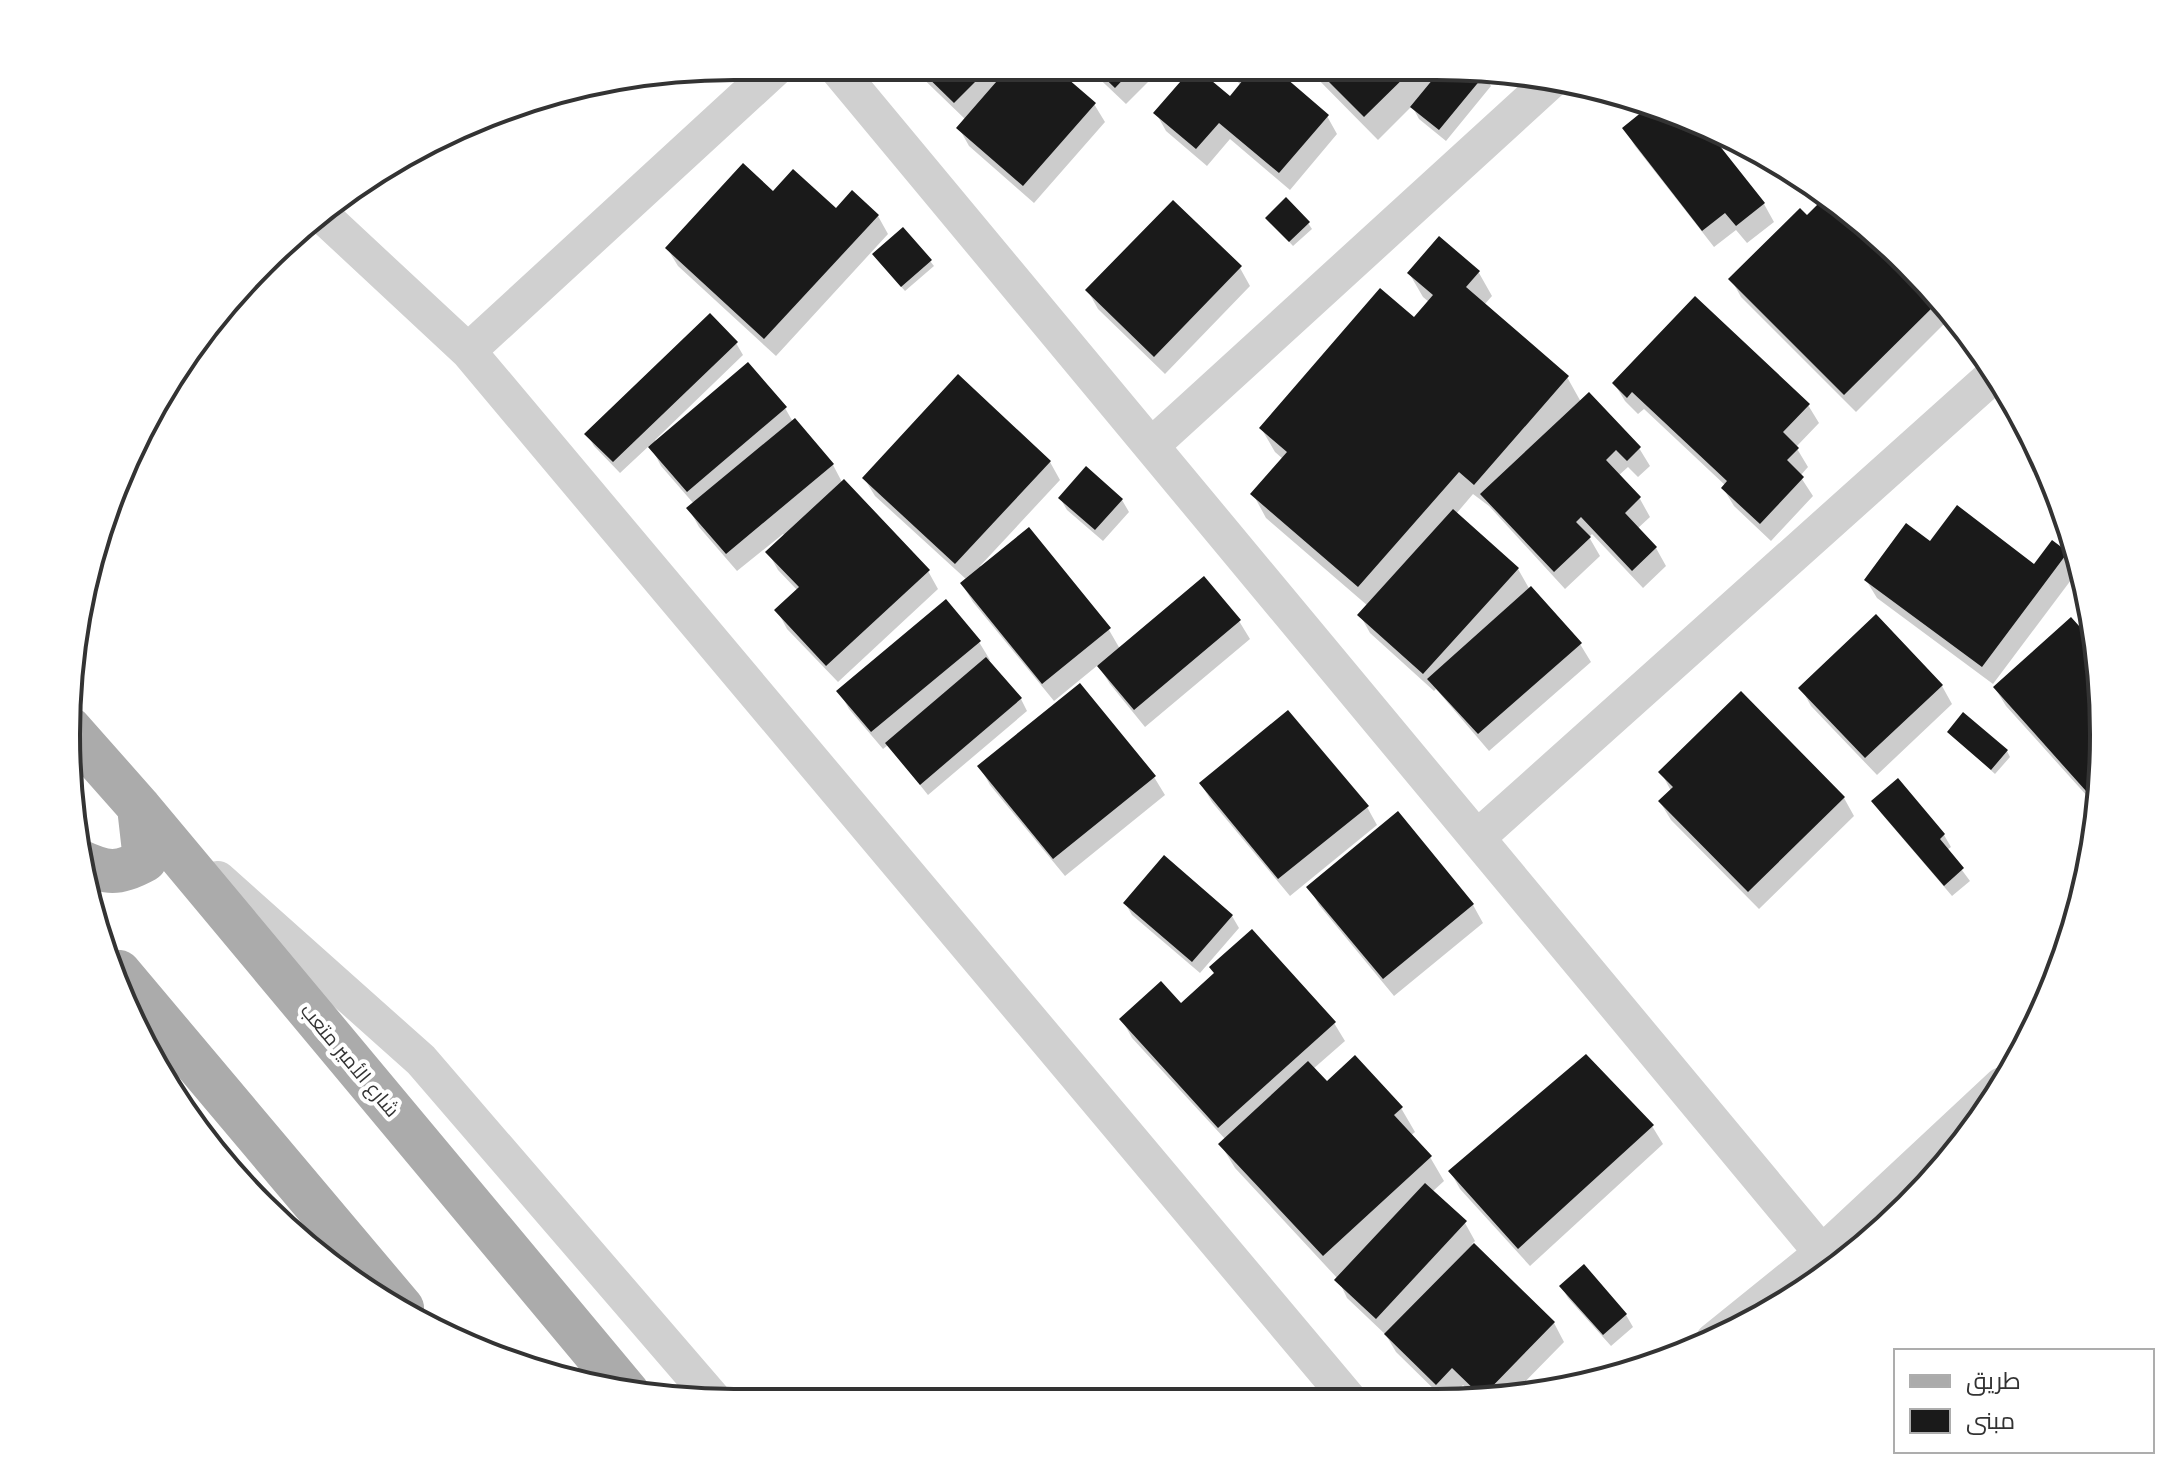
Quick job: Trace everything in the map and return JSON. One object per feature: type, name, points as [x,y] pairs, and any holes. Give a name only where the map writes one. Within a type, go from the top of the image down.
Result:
[{"type":"main road","name":"شارع الأمير متعب","points":[[80,740],[615,1377]]},
{"type":"main road","points":[[94,869],[124,871],[145,860],[139,807]]},
{"type":"main road","points":[[130,985],[385,1287]]},
{"type":"street","points":[[468,351],[763,80]]},
{"type":"street","points":[[847,80],[1822,1253]]},
{"type":"street","points":[[1151,446],[1541,89]]},
{"type":"street","points":[[329,221],[468,351],[1340,1389]]},
{"type":"street","points":[[1477,838],[1986,382]]},
{"type":"street","points":[[139,807],[421,1060],[704,1388]]},
{"type":"street","points":[[1762,1302],[1822,1253],[1964,1121]]},
{"type":"building","points":[[930,80],[977,80],[954,103]]},
{"type":"building","points":[[998,80],[1069,80],[1096,103],[1023,186],[956,128]]},
{"type":"building","points":[[1107,80],[1123,80],[1115,88]]},
{"type":"building","points":[[1182,80],[1211,80],[1230,96],[1243,80],[1288,80],[1329,115],[1279,173],[1219,123],[1196,149],[1153,113]]},
{"type":"building","points":[[1327,80],[1402,80],[1364,117]]},
{"type":"building","points":[[1432,80],[1479,81],[1439,130],[1410,107]]},
{"type":"building","points":[[1640,113],[1718,144],[1765,203],[1736,226],[1725,213],[1702,231],[1622,128]]},
{"type":"building","points":[[743,163],[773,191],[793,169],[836,208],[852,190],[879,215],[764,339],[665,248]]},
{"type":"building","points":[[1286,197],[1310,222],[1289,242],[1265,218]]},
{"type":"building","points":[[1173,200],[1242,266],[1154,357],[1085,290]]},
{"type":"building","points":[[1818,204],[1834,215],[1867,242],[1932,308],[1844,395],[1728,279],[1800,208],[1807,215]]},
{"type":"building","points":[[903,227],[932,260],[901,287],[872,254]]},
{"type":"building","points":[[1439,236],[1480,271],[1466,287],[1569,376],[1474,485],[1459,472],[1358,587],[1250,494],[1287,452],[1259,428],[1380,288],[1414,317],[1433,295],[1407,273]]},
{"type":"building","points":[[1695,296],[1810,404],[1783,432],[1799,448],[1787,460],[1804,477],[1760,524],[1721,488],[1727,481],[1632,392],[1627,398],[1612,383]]},
{"type":"building","points":[[710,313],[738,342],[613,462],[584,434]]},
{"type":"building","points":[[748,362],[787,407],[687,492],[648,447]]},
{"type":"building","points":[[958,374],[1051,461],[955,564],[862,478]]},
{"type":"building","points":[[1589,392],[1641,447],[1627,461],[1616,450],[1606,460],[1641,497],[1625,513],[1657,547],[1632,571],[1581,517],[1576,522],[1591,537],[1554,572],[1480,494]]},
{"type":"building","points":[[795,418],[834,464],[726,554],[686,508]]},
{"type":"building","points":[[1086,466],[1123,499],[1095,530],[1058,498]]},
{"type":"building","points":[[844,479],[930,570],[826,666],[774,610],[799,587],[765,552]]},
{"type":"building","points":[[1957,505],[2034,564],[2052,540],[2063,548],[2065,556],[1982,667],[1864,580],[1906,523],[1930,541]]},
{"type":"building","points":[[1453,509],[1519,568],[1423,674],[1357,615]]},
{"type":"building","points":[[1029,527],[1111,628],[1042,684],[960,583]]},
{"type":"building","points":[[1204,576],[1241,620],[1134,710],[1097,666]]},
{"type":"building","points":[[1531,586],[1582,643],[1478,734],[1427,679]]},
{"type":"building","points":[[946,599],[981,641],[871,732],[836,691]]},
{"type":"building","points":[[1876,614],[1943,685],[1865,758],[1798,688]]},
{"type":"building","points":[[2071,617],[2080,628],[2089,692],[2089,777],[2086,791],[1993,687]]},
{"type":"building","points":[[986,657],[1022,698],[920,785],[885,743]]},
{"type":"building","points":[[1080,683],[1156,776],[1053,859],[977,766]]},
{"type":"building","points":[[1741,691],[1845,797],[1748,892],[1658,801],[1673,787],[1658,772]]},
{"type":"building","points":[[1288,710],[1369,806],[1278,879],[1199,783]]},
{"type":"building","points":[[1963,712],[2008,750],[1991,770],[1947,732]]},
{"type":"building","points":[[1898,778],[1945,834],[1940,839],[1964,868],[1944,886],[1871,801]]},
{"type":"building","points":[[1398,811],[1474,904],[1383,979],[1306,887]]},
{"type":"building","points":[[1164,855],[1233,915],[1192,962],[1123,903]]},
{"type":"building","points":[[1252,929],[1336,1022],[1218,1128],[1119,1019],[1161,981],[1181,1003],[1214,973],[1209,967]]},
{"type":"building","points":[[1586,1054],[1654,1125],[1518,1249],[1448,1171]]},
{"type":"building","points":[[1355,1055],[1403,1107],[1394,1115],[1432,1156],[1323,1256],[1218,1144],[1308,1061],[1327,1081]]},
{"type":"building","points":[[1425,1183],[1467,1221],[1376,1319],[1334,1280]]},
{"type":"building","points":[[1474,1243],[1555,1322],[1492,1386],[1478,1388],[1473,1388],[1452,1368],[1436,1385],[1384,1334]]},
{"type":"building","points":[[1584,1264],[1627,1314],[1603,1335],[1559,1286]]}]
